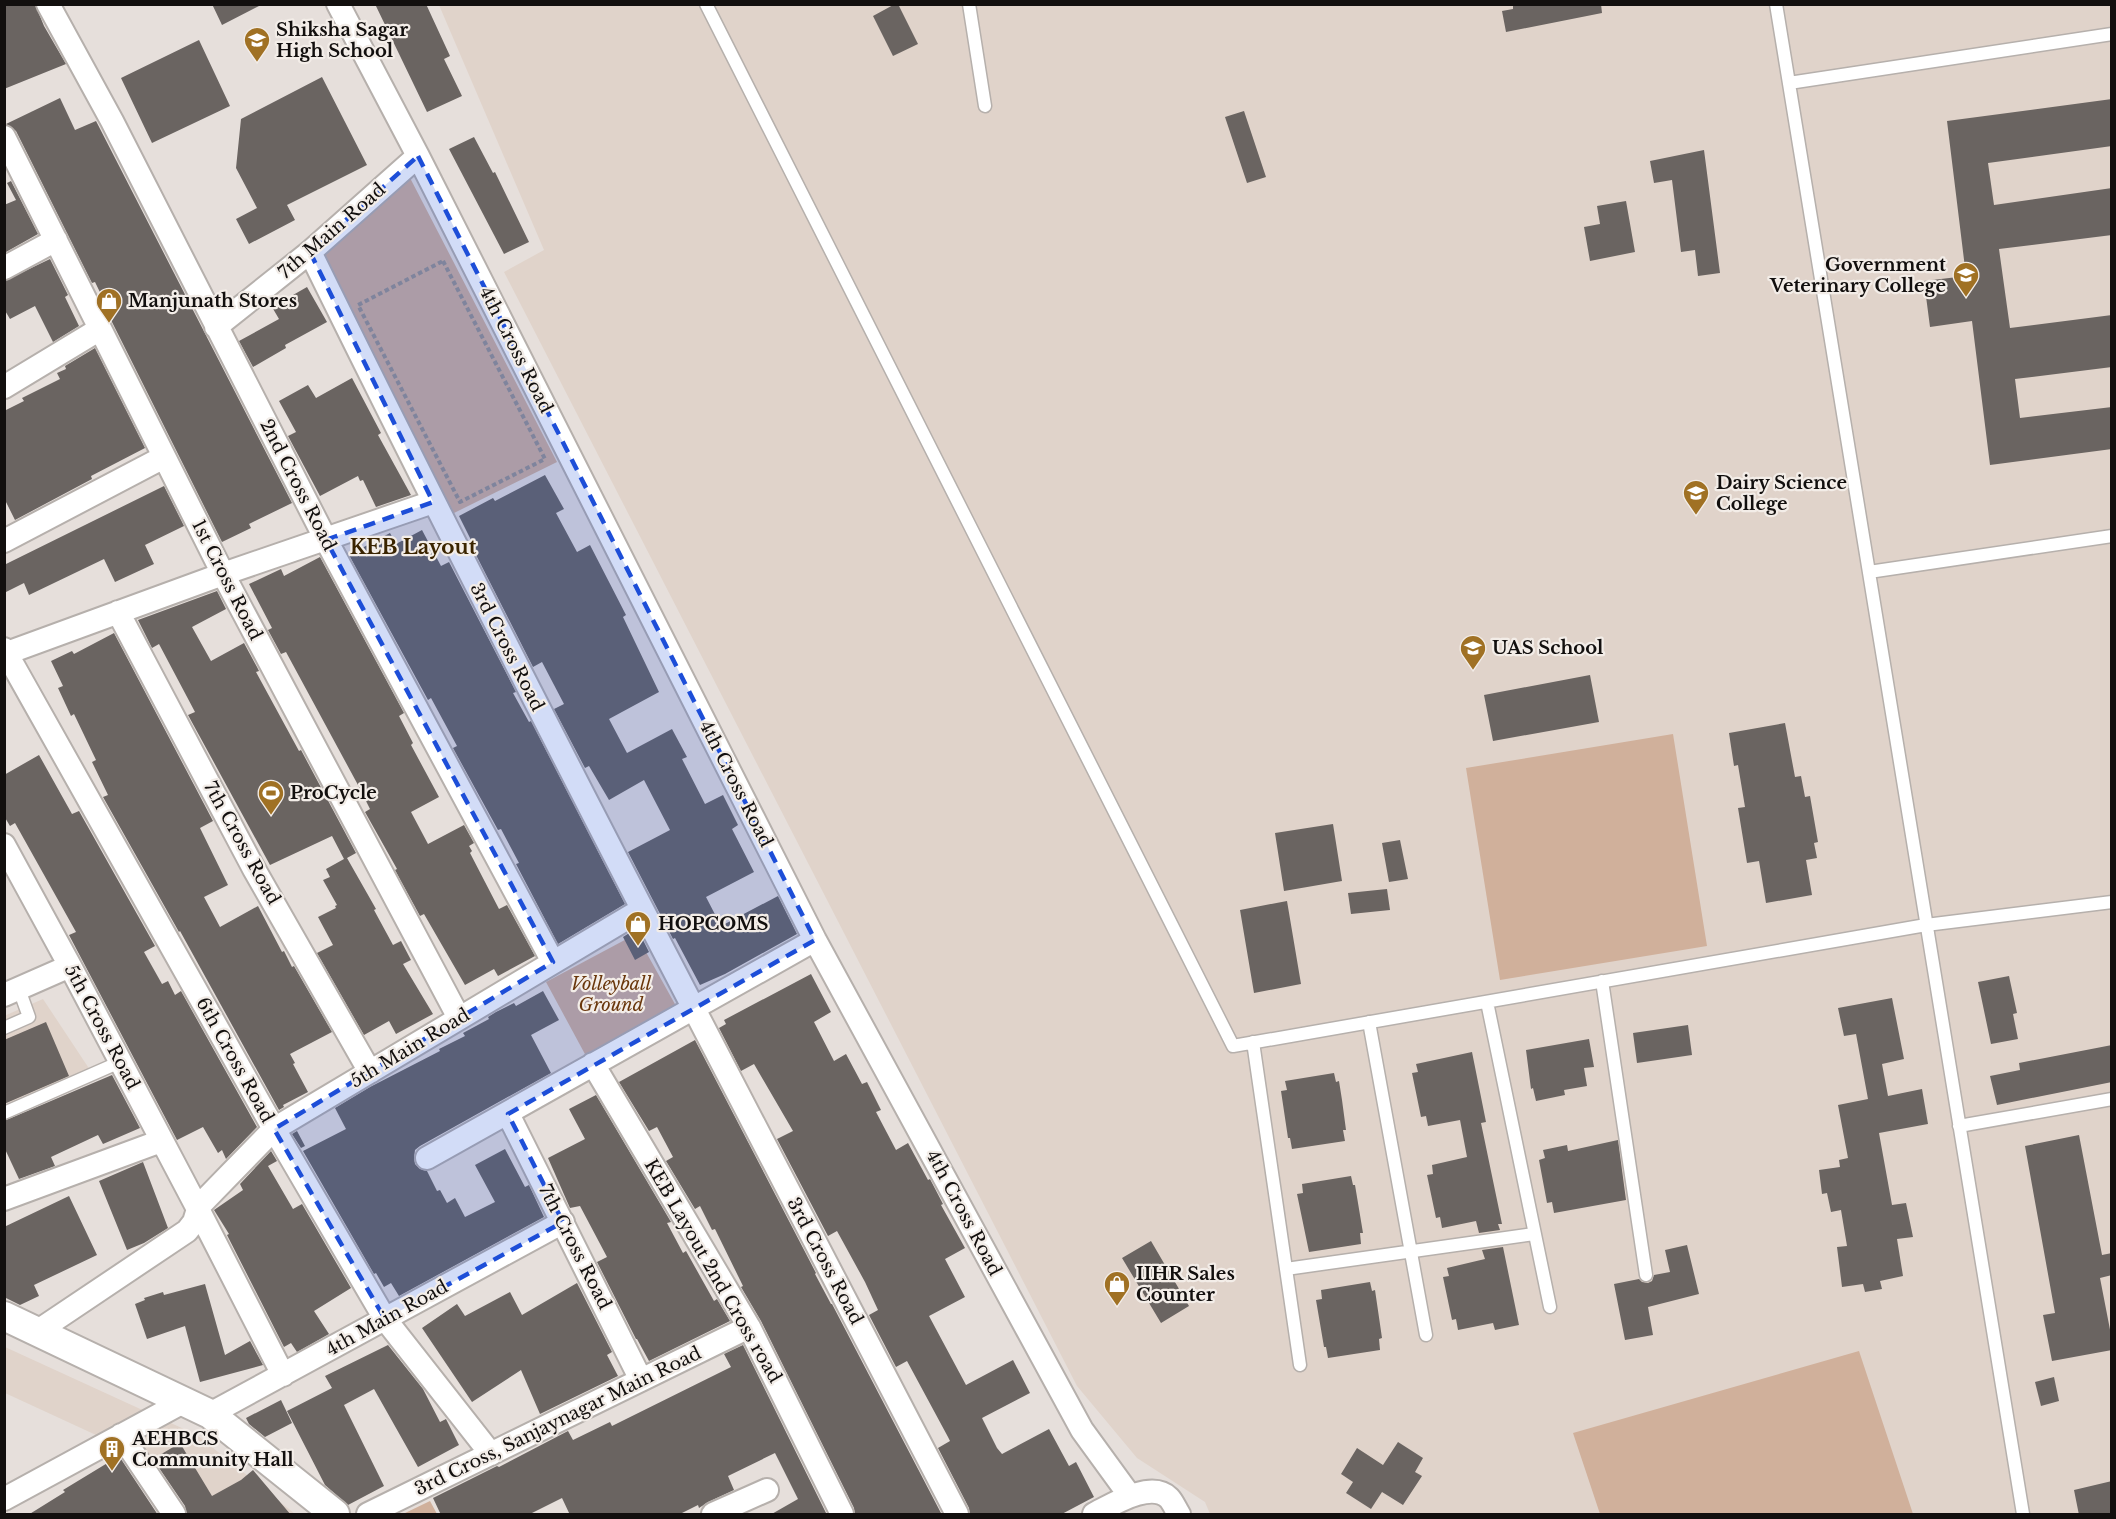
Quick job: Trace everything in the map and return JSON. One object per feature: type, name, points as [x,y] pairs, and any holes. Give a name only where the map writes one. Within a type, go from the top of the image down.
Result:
[{"type":"street","name":"2nd Cross Road","points":[[48,4],[112,121],[326,540],[553,962]]},
{"type":"street","name":"4th Cross Road","points":[[338,4],[418,156],[815,940],[1082,1430],[1130,1496]]},
{"type":"street","name":"1st Cross Road","points":[[4,137],[222,574],[459,1018]]},
{"type":"street","name":"7th Main Road","points":[[216,327],[310,252],[418,156]]},
{"type":"street","points":[[4,268],[56,240]]},
{"type":"street","name":"3rd Cross Road","points":[[310,252],[433,502],[641,910],[957,1515]]},
{"type":"street","points":[[4,387],[100,329]]},
{"type":"street","points":[[4,541],[164,457]]},
{"type":"street","points":[[6,651],[433,502]]},
{"type":"street","name":"7th Cross Road","points":[[118,612],[254,869],[370,1072]]},
{"type":"street","name":"6th Cross Road","points":[[6,651],[274,1129],[385,1319],[491,1454]]},
{"type":"street","name":"5th Cross Road","points":[[4,845],[161,1141],[196,1216],[283,1375]]},
{"type":"street","name":"5th Main Road","points":[[38,1331],[187,1230],[196,1216],[274,1129],[641,910]]},
{"type":"street","points":[[427,1158],[815,940]]},
{"type":"street","points":[[12,992],[70,966]]},
{"type":"street","name":"KEB Layout 2nd Cross road","points":[[593,1064],[749,1327],[842,1515]]},
{"type":"street","name":"7th Cross Road","points":[[508,1114],[641,1380]]},
{"type":"street","points":[[4,1199],[161,1141]]},
{"type":"street","name":"4th Main Road","points":[[210,1414],[562,1222]]},
{"type":"street","points":[[4,1317],[38,1331],[210,1414],[335,1515]]},
{"type":"street","name":"3rd Cross, Sanjaynagar Main Road","points":[[368,1515],[749,1327]]},
{"type":"street","points":[[4,1499],[183,1402]]},
{"type":"street","points":[[122,1435],[174,1515]]},
{"type":"street","points":[[713,1515],[767,1490]]},
{"type":"street","points":[[1094,1515],[1130,1496],[1154,1491],[1169,1497],[1179,1515]]},
{"type":"lane","points":[[706,4],[1233,1046],[1926,925],[2112,902]]},
{"type":"lane","points":[[969,4],[985,106]]},
{"type":"lane","points":[[1776,4],[2023,1515]]},
{"type":"lane","points":[[1789,83],[2112,34]]},
{"type":"lane","points":[[1869,572],[2112,536]]},
{"type":"lane","points":[[1602,981],[1647,1275]]},
{"type":"lane","points":[[4,1028],[29,1017],[12,992]]},
{"type":"lane","points":[[1487,1002],[1550,1307]]},
{"type":"lane","points":[[1369,1022],[1426,1335]]},
{"type":"lane","points":[[1253,1042],[1300,1365]]},
{"type":"lane","points":[[4,1113],[120,1062]]},
{"type":"lane","points":[[1959,1126],[2112,1099]]},
{"type":"lane","points":[[1286,1269],[1534,1234]]},
{"type":"path","points":[[443,261],[545,459],[460,502],[358,305],[443,261]]},
{"type":"highlighted area","points":[[418,156],[815,940],[508,1114],[563,1222],[385,1319],[274,1129],[553,962],[326,540],[433,502],[310,252]]},
{"type":"shaded area","points":[[439,5],[2111,5],[2111,1514],[1210,1514],[1205,1502],[1137,1458],[1077,1386],[504,272],[544,250]]},
{"type":"shaded area","points":[[43,999],[94,1076],[5,1114],[4,1016]]},
{"type":"shaded area","points":[[5,1347],[197,1435],[295,1514],[228,1514],[174,1471],[5,1393]]},
{"type":"green space","points":[[408,174],[557,462],[452,514],[319,254]]},
{"type":"green space","points":[[1673,734],[1707,946],[1500,980],[1466,768]]},
{"type":"green space","name":"Volleyball Ground","points":[[636,934],[676,1006],[586,1056],[546,982]]},
{"type":"green space","points":[[1859,1351],[1913,1514],[1600,1514],[1573,1433]]},
{"type":"green space","points":[[430,1501],[437,1514],[403,1514]]},
{"type":"building","points":[[4,4],[35,4],[44,26],[66,64],[4,89]]},
{"type":"building","points":[[212,4],[263,4],[222,25]]},
{"type":"building","points":[[375,4],[426,4],[450,56],[444,59],[462,96],[427,112]]},
{"type":"building","points":[[898,4],[918,44],[893,56],[873,16]]},
{"type":"building","points":[[1513,4],[1601,4],[1602,13],[1506,32],[1502,11],[1513,9]]},
{"type":"building","points":[[199,40],[230,106],[152,143],[121,78]]},
{"type":"building","name":"Shiksha Sagar High School","points":[[322,77],[367,165],[287,205],[295,220],[249,244],[236,219],[257,208],[236,168],[241,119]]},
{"type":"building","points":[[60,98],[75,130],[96,121],[292,503],[249,524],[251,528],[222,542],[111,320],[113,319],[95,282],[92,283],[16,131],[6,124]]},
{"type":"building","name":"Government Veterinary College","points":[[2112,99],[2112,146],[1988,163],[1994,205],[2112,188],[2112,235],[1999,249],[2010,328],[2112,315],[2112,367],[2015,379],[2020,418],[2112,407],[2112,449],[1990,465],[1972,321],[1930,327],[1924,281],[1966,276],[1947,121]]},
{"type":"building","points":[[1244,111],[1266,177],[1247,183],[1225,117]]},
{"type":"building","points":[[474,137],[493,173],[495,172],[529,242],[504,254],[449,149]]},
{"type":"building","points":[[1704,150],[1720,273],[1698,276],[1695,250],[1681,252],[1672,180],[1654,183],[1650,161]]},
{"type":"building","points":[[11,181],[38,234],[6,252],[4,205],[16,200],[7,183]]},
{"type":"building","points":[[1626,201],[1635,252],[1590,261],[1584,227],[1600,224],[1597,206]]},
{"type":"building","points":[[50,259],[68,295],[65,297],[79,326],[53,342],[35,306],[10,319],[4,309],[4,281]]},
{"type":"building","points":[[307,287],[327,322],[285,345],[286,348],[253,367],[239,341],[279,319],[272,307]]},
{"type":"building","points":[[95,348],[145,448],[15,520],[4,498],[4,411],[24,401],[22,398],[60,379],[57,373]]},
{"type":"building","points":[[352,378],[381,433],[378,435],[411,495],[376,507],[363,480],[360,481],[358,476],[320,496],[288,436],[296,432],[279,401],[308,385],[316,398]]},
{"type":"building","points":[[545,475],[564,509],[556,513],[577,552],[590,545],[626,615],[623,617],[659,692],[609,719],[627,753],[672,729],[687,757],[682,759],[705,804],[723,795],[738,825],[732,829],[754,872],[706,897],[721,926],[778,896],[797,934],[725,974],[700,985],[675,938],[673,939],[628,852],[670,830],[644,780],[609,800],[589,766],[585,768],[554,709],[564,704],[542,662],[533,667],[473,549],[475,548],[459,516],[493,498],[495,501]]},
{"type":"building","points":[[164,486],[184,526],[145,545],[154,564],[115,582],[104,559],[29,595],[24,583],[4,593],[4,565]]},
{"type":"building","points":[[422,530],[441,566],[449,562],[516,692],[513,693],[529,722],[531,721],[625,904],[558,944],[516,864],[519,863],[501,829],[498,830],[453,748],[457,746],[431,698],[428,700],[349,555],[390,533],[396,544]]},
{"type":"building","points":[[320,557],[404,713],[399,716],[413,743],[411,745],[439,797],[411,812],[428,844],[464,825],[474,843],[469,846],[472,851],[470,853],[499,909],[507,905],[535,956],[498,976],[494,969],[465,985],[424,914],[420,916],[365,812],[370,809],[358,785],[286,652],[281,654],[268,630],[272,628],[249,584],[281,569],[284,576]]},
{"type":"building","points":[[217,591],[226,609],[192,627],[211,661],[244,643],[259,671],[256,672],[356,853],[347,858],[393,945],[401,941],[411,960],[403,964],[433,1014],[396,1034],[389,1021],[364,1035],[317,953],[333,945],[318,917],[336,908],[337,905],[323,880],[330,877],[326,869],[344,859],[332,836],[270,865],[188,715],[195,712],[159,644],[152,648],[138,620]]},
{"type":"building","points":[[114,633],[213,821],[200,828],[228,885],[204,897],[220,927],[258,906],[282,952],[284,951],[292,967],[294,966],[332,1032],[290,1054],[308,1092],[283,1105],[284,1107],[279,1110],[103,797],[108,795],[92,762],[96,760],[74,714],[71,716],[58,688],[63,686],[51,661],[72,651],[74,654]]},
{"type":"building","points":[[1590,675],[1599,722],[1493,741],[1484,695]]},
{"type":"building","points":[[1785,723],[1795,777],[1801,776],[1805,797],[1810,796],[1818,842],[1814,843],[1817,858],[1806,860],[1812,895],[1766,903],[1759,861],[1747,863],[1738,808],[1745,807],[1738,765],[1734,766],[1729,733]]},
{"type":"building","points":[[39,755],[72,814],[79,811],[155,946],[144,952],[162,984],[168,981],[175,995],[181,991],[257,1127],[226,1159],[222,1150],[218,1153],[203,1127],[177,1140],[69,935],[76,932],[15,823],[10,826],[4,816],[4,775]]},
{"type":"building","points":[[1333,824],[1342,881],[1284,891],[1275,833]]},
{"type":"building","points":[[1400,840],[1408,879],[1389,882],[1382,843]]},
{"type":"building","points":[[1387,889],[1390,910],[1351,914],[1348,893]]},
{"type":"building","points":[[1287,901],[1301,984],[1254,993],[1240,910]]},
{"type":"building","points":[[637,928],[649,952],[635,960],[623,937]]},
{"type":"building","points":[[811,974],[831,1012],[814,1022],[834,1061],[846,1054],[862,1084],[867,1082],[881,1110],[876,1112],[896,1150],[908,1143],[928,1180],[930,1179],[943,1204],[941,1205],[965,1248],[945,1259],[965,1297],[929,1316],[966,1385],[1013,1360],[1030,1393],[982,1418],[997,1448],[1002,1454],[1049,1429],[1069,1466],[1076,1462],[1094,1497],[1060,1515],[970,1515],[969,1508],[938,1448],[950,1441],[948,1437],[907,1361],[896,1367],[869,1315],[878,1310],[865,1282],[837,1231],[828,1236],[777,1139],[793,1131],[754,1064],[741,1071],[719,1028],[726,1024],[724,1020]]},
{"type":"building","points":[[2009,976],[2017,1013],[2013,1014],[2018,1039],[1991,1044],[1978,982]]},
{"type":"building","points":[[543,991],[559,1020],[531,1035],[551,1073],[420,1146],[415,1150],[414,1158],[415,1164],[420,1169],[427,1171],[437,1191],[440,1190],[447,1203],[455,1198],[465,1217],[495,1202],[475,1165],[505,1149],[525,1187],[529,1185],[544,1217],[399,1296],[391,1283],[384,1287],[376,1273],[374,1274],[303,1151],[346,1129],[335,1108],[440,1051],[439,1049],[465,1036],[463,1033],[489,1019],[488,1017],[496,1012],[514,1003],[516,1006]]},
{"type":"building","points":[[1892,998],[1904,1059],[1882,1064],[1888,1096],[1922,1089],[1928,1124],[1879,1133],[1892,1205],[1906,1203],[1913,1237],[1897,1239],[1903,1276],[1880,1281],[1882,1289],[1865,1292],[1863,1284],[1842,1287],[1837,1247],[1847,1246],[1841,1210],[1831,1212],[1827,1193],[1822,1194],[1819,1170],[1840,1167],[1839,1160],[1848,1158],[1838,1105],[1868,1099],[1856,1034],[1844,1036],[1838,1008]]},
{"type":"building","points":[[46,1022],[69,1076],[4,1104],[4,1040]]},
{"type":"building","points":[[1688,1025],[1692,1055],[1637,1063],[1633,1033]]},
{"type":"building","points":[[1589,1039],[1594,1067],[1584,1068],[1587,1086],[1564,1090],[1565,1095],[1536,1101],[1533,1088],[1531,1089],[1526,1050]]},
{"type":"building","points":[[695,1040],[942,1515],[855,1515],[854,1508],[761,1321],[741,1287],[743,1286],[715,1229],[712,1230],[700,1206],[695,1209],[666,1161],[673,1157],[657,1127],[649,1131],[619,1082]]},
{"type":"building","points":[[2112,1045],[2112,1082],[1997,1105],[1990,1076],[2020,1070],[2019,1063]]},
{"type":"building","points":[[1472,1052],[1486,1122],[1481,1123],[1502,1224],[1498,1224],[1500,1230],[1479,1233],[1476,1221],[1442,1228],[1440,1217],[1436,1218],[1427,1175],[1433,1174],[1432,1165],[1467,1157],[1460,1120],[1428,1126],[1426,1116],[1421,1117],[1412,1073],[1418,1072],[1416,1064]]},
{"type":"building","points":[[1334,1073],[1336,1082],[1339,1081],[1346,1130],[1343,1130],[1345,1141],[1292,1149],[1290,1138],[1288,1138],[1281,1091],[1287,1090],[1285,1081]]},
{"type":"building","points":[[112,1075],[140,1128],[103,1144],[98,1135],[51,1157],[55,1166],[19,1179],[4,1147],[4,1121]]},
{"type":"building","points":[[596,1095],[671,1222],[667,1223],[683,1253],[686,1251],[714,1301],[717,1299],[730,1321],[649,1361],[597,1262],[607,1257],[580,1206],[570,1208],[548,1158],[585,1139],[569,1109]]},
{"type":"building","points":[[297,1131],[305,1146],[301,1148],[292,1134]]},
{"type":"building","points":[[2079,1135],[2102,1255],[2112,1253],[2112,1275],[2100,1278],[2112,1350],[2052,1361],[2043,1315],[2055,1313],[2025,1146]]},
{"type":"building","points":[[1618,1140],[1626,1200],[1554,1213],[1552,1202],[1547,1203],[1539,1160],[1545,1158],[1543,1150],[1567,1145],[1568,1151]]},
{"type":"building","points":[[271,1151],[277,1161],[268,1166],[293,1209],[302,1204],[351,1288],[314,1311],[329,1334],[297,1352],[291,1343],[284,1347],[227,1235],[229,1234],[214,1210],[243,1190],[240,1184]]},
{"type":"building","points":[[143,1162],[168,1228],[144,1243],[127,1250],[99,1181]]},
{"type":"building","points":[[1351,1176],[1353,1185],[1355,1185],[1363,1233],[1360,1233],[1361,1244],[1309,1252],[1297,1194],[1303,1193],[1302,1184]]},
{"type":"building","points":[[69,1196],[97,1255],[34,1285],[39,1296],[20,1305],[4,1297],[4,1227]]},
{"type":"building","points":[[1151,1241],[1189,1306],[1161,1323],[1122,1258]]},
{"type":"building","points":[[1687,1245],[1699,1294],[1648,1307],[1653,1335],[1625,1340],[1614,1284],[1639,1279],[1648,1283],[1652,1281],[1654,1275],[1670,1272],[1665,1250]]},
{"type":"building","points":[[1503,1247],[1519,1325],[1495,1330],[1493,1323],[1458,1330],[1456,1319],[1452,1320],[1443,1277],[1449,1276],[1447,1268],[1485,1259],[1482,1250]]},
{"type":"building","points":[[1370,1282],[1372,1291],[1375,1290],[1382,1338],[1379,1339],[1380,1350],[1328,1358],[1316,1300],[1322,1299],[1321,1290]]},
{"type":"building","points":[[577,1283],[612,1352],[607,1355],[618,1376],[540,1414],[521,1370],[472,1402],[422,1328],[457,1304],[465,1316],[510,1292],[522,1315]]},
{"type":"building","points":[[205,1284],[225,1355],[250,1341],[263,1365],[200,1382],[185,1326],[147,1339],[135,1304],[145,1300],[144,1298],[163,1292],[164,1295]]},
{"type":"building","points":[[388,1345],[423,1389],[440,1422],[446,1419],[459,1445],[418,1467],[374,1389],[344,1405],[384,1486],[348,1505],[325,1485],[287,1411],[332,1388],[325,1376]]},
{"type":"building","points":[[743,1345],[827,1515],[770,1515],[798,1499],[775,1453],[728,1476],[734,1490],[699,1508],[698,1505],[678,1515],[570,1515],[562,1498],[528,1515],[441,1515],[433,1498],[568,1431],[573,1440],[610,1422],[612,1426],[731,1367],[724,1354]]},
{"type":"building","points":[[2054,1377],[2059,1401],[2041,1406],[2035,1382]]},
{"type":"building","points":[[281,1400],[292,1423],[265,1437],[249,1424],[246,1418]]},
{"type":"building","points":[[1398,1442],[1423,1458],[1415,1472],[1422,1476],[1403,1505],[1382,1492],[1371,1509],[1346,1493],[1353,1482],[1341,1474],[1357,1448],[1383,1465]]},
{"type":"building","points":[[180,1443],[212,1496],[241,1480],[253,1470],[291,1515],[187,1515],[185,1506],[153,1459]]},
{"type":"building","name":"AEHBCS Community Hall","points":[[119,1456],[158,1515],[28,1515],[65,1492],[63,1490]]},
{"type":"building","points":[[2112,1481],[2112,1515],[2079,1515],[2074,1490]]},
{"type":"place","name":"Shiksha Sagar High School","points":[[257,63]]},
{"type":"place","name":"Government Veterinary College","points":[[1966,298]]},
{"type":"place","name":"Manjunath Stores","points":[[109,324]]},
{"type":"place","name":"Dairy Science College","points":[[1696,516]]},
{"type":"place","name":"UAS School","points":[[1473,671]]},
{"type":"place","name":"ProCycle","points":[[271,816]]},
{"type":"place","name":"HOPCOMS","points":[[638,947]]},
{"type":"place","name":"IIHR Sales Counter","points":[[1117,1307]]},
{"type":"place","name":"AEHBCS Community Hall","points":[[112,1472]]},
{"type":"district","name":"KEB Layout","points":[[413,547]]}]
